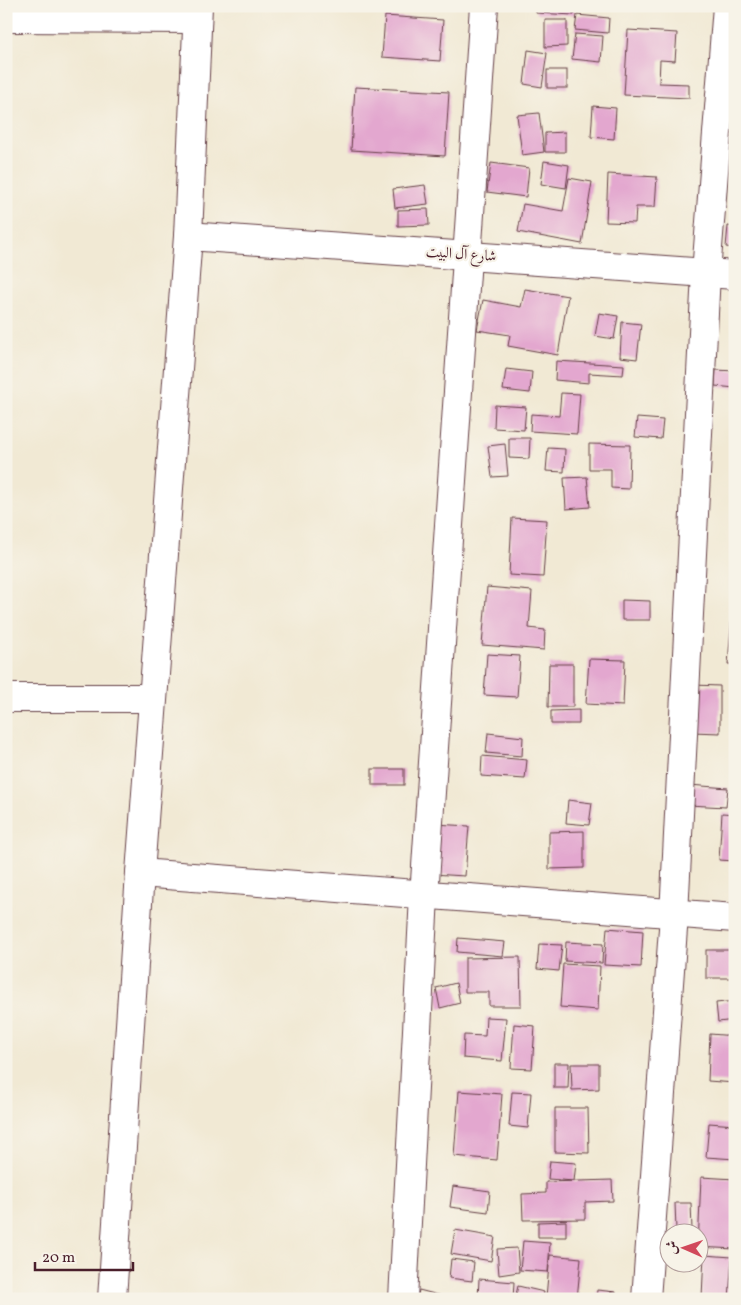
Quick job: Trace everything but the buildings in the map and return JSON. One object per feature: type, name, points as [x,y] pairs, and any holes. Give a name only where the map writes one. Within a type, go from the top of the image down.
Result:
[{"type":"street","points":[[403,1299],[424,896],[484,6]]},
{"type":"street","points":[[646,1299],[674,915],[706,273],[727,6]]},
{"type":"street","points":[[6,18],[198,13],[188,236],[140,873],[112,1299]]},
{"type":"street","name":"شارع آل البيت","points":[[188,236],[735,275]]},
{"type":"street","points":[[6,698],[153,698]]},
{"type":"street","points":[[140,873],[674,915],[735,918]]}]
